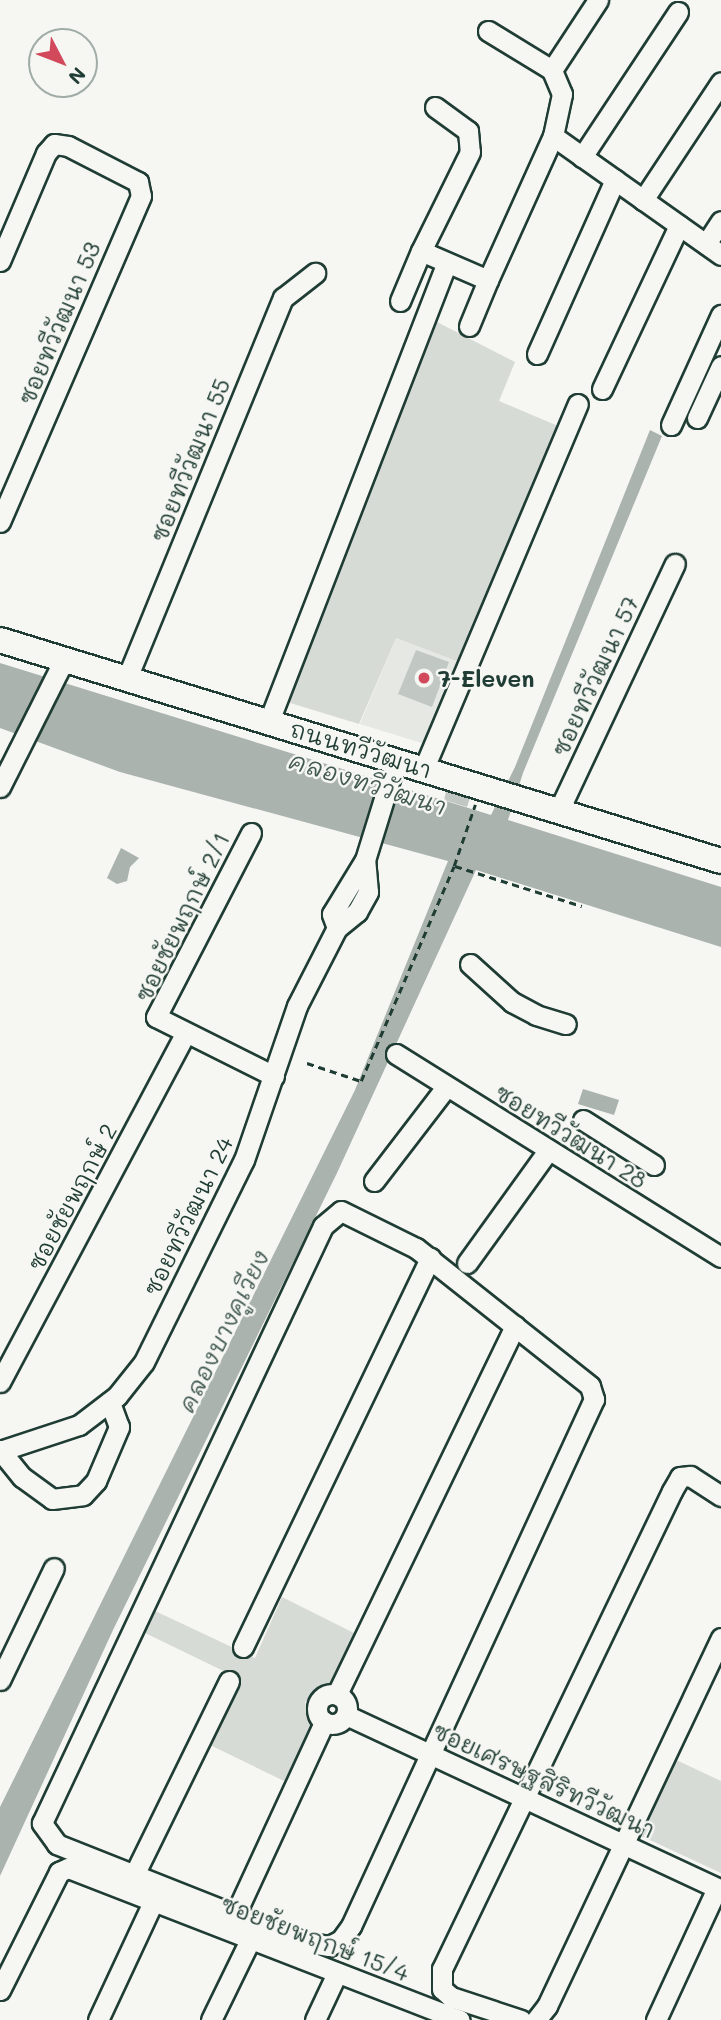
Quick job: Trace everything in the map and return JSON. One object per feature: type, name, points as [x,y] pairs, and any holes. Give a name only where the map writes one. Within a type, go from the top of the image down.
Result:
[{"type":"main road","name":"ถนนทวีวัฒนา","points":[[0,640],[59,672],[127,678],[719,856]]},
{"type":"street","points":[[552,70],[598,0]]},
{"type":"street","points":[[582,157],[678,12]]},
{"type":"street","points":[[469,326],[553,136],[562,94],[552,70],[488,31]]},
{"type":"street","points":[[643,200],[721,82]]},
{"type":"street","points":[[400,300],[470,152],[468,131],[435,107]]},
{"type":"street","points":[[553,136],[713,250],[721,221]]},
{"type":"street","name":"ซอยทวีวัฒนา 53","points":[[0,261],[51,146],[61,143],[134,178],[141,197],[0,522]]},
{"type":"street","points":[[537,354],[615,180]]},
{"type":"street","points":[[602,389],[679,225]]},
{"type":"street","points":[[421,251],[488,280]]},
{"type":"street","points":[[269,721],[420,331],[420,314],[430,303],[447,263]]},
{"type":"street","name":"ซอยทวีวัฒนา 55","points":[[127,678],[283,298],[315,273]]},
{"type":"street","points":[[671,425],[721,315]]},
{"type":"street","points":[[697,418],[721,366]]},
{"type":"street","points":[[424,768],[578,404]]},
{"type":"street","name":"ซอยทวีวัฒนา 57","points":[[559,810],[675,564]]},
{"type":"street","points":[[0,787],[59,672]]},
{"type":"street","name":"ซอยทวีวัฒนา 24","points":[[0,1450],[79,1425],[110,1402],[144,1362],[244,1160],[297,1006],[337,928],[332,914],[368,852],[396,760]]},
{"type":"street","name":"ซอยชัยพฤกษ์ 2/1","points":[[251,833],[156,1017],[185,1034],[274,1076]]},
{"type":"street","points":[[470,964],[512,1002],[536,1015],[566,1024]]},
{"type":"street","name":"ซอยชัยพฤกษ์ 2","points":[[0,1382],[185,1034]]},
{"type":"street","name":"ซอยทวีวัฒนา 28","points":[[397,1054],[547,1152],[721,1257]]},
{"type":"street","points":[[374,1181],[446,1087]]},
{"type":"street","points":[[583,1119],[654,1165]]},
{"type":"street","points":[[467,1263],[547,1152]]},
{"type":"street","points":[[341,1211],[366,1219],[430,1258],[590,1386],[594,1399],[431,1755],[341,1940],[329,1946],[304,1942],[57,1844],[42,1824],[323,1226],[341,1211]]},
{"type":"street","points":[[243,1647],[430,1258]]},
{"type":"street","points":[[337,1694],[347,1705],[346,1715],[334,1724],[324,1722],[318,1715],[319,1700],[337,1694],[515,1326]]},
{"type":"street","points":[[0,1450],[22,1477],[52,1499],[83,1495],[96,1481],[119,1427],[110,1402]]},
{"type":"street","points":[[521,2020],[450,1997],[442,1989],[442,1969],[672,1490],[680,1477],[690,1476],[721,1496]]},
{"type":"street","points":[[1,1675],[54,1568]]},
{"type":"street","points":[[536,2020],[547,2006],[721,1638]]},
{"type":"street","points":[[134,1875],[229,1681]]},
{"type":"street","name":"ซอยเศรษฐสิริทวีวัฒนา","points":[[346,1715],[719,1889]]},
{"type":"street","points":[[235,1915],[324,1722]]},
{"type":"street","name":"ซอยชัยพฤกษ์ 15/4","points":[[0,1990],[62,1869],[337,1973],[422,2013],[459,2020]]},
{"type":"street","points":[[656,2020],[719,1889]]},
{"type":"street","points":[[98,2020],[153,1902]]},
{"type":"street","points":[[211,2020],[250,1940]]},
{"type":"street","points":[[315,2020],[337,1973]]},
{"type":"path","points":[[307,1063],[361,1081],[455,865],[473,808]]},
{"type":"path","points":[[455,865],[582,906]]},
{"type":"shaded area","points":[[437,322],[515,362],[499,401],[558,426],[459,662],[396,638],[359,724],[287,702]]},
{"type":"shaded area","points":[[396,638],[459,662],[428,745],[360,724]]},
{"type":"shaded area","points":[[282,1597],[356,1634],[333,1684],[305,1702],[311,1730],[284,1781],[208,1744],[240,1679],[141,1631],[153,1610],[255,1658]]},
{"type":"shaded area","points":[[674,1759],[721,1781],[721,1873],[639,1835]]},
{"type":"water","name":"คลองทวีวัฒนา","points":[[650,430],[662,436],[523,773],[508,820],[721,887],[721,947],[476,870],[337,1173],[113,1630],[0,1876],[0,1807],[355,1090],[448,861],[120,772],[0,728],[0,663],[491,815],[515,767]]},
{"type":"water","points":[[121,848],[139,858],[130,867],[127,881],[117,884],[107,878]]},
{"type":"water","points":[[583,1089],[619,1100],[614,1115],[578,1104]]},
{"type":"building","name":"7-Eleven","points":[[416,650],[449,662],[432,707],[398,694]]},
{"type":"building","points":[[447,788],[471,795],[467,807],[444,800]]},
{"type":"place","name":"7-Eleven","points":[[424,678]]},
{"type":"water label","name":"คลองบางคูเวียง","points":[[223,1331]]}]
